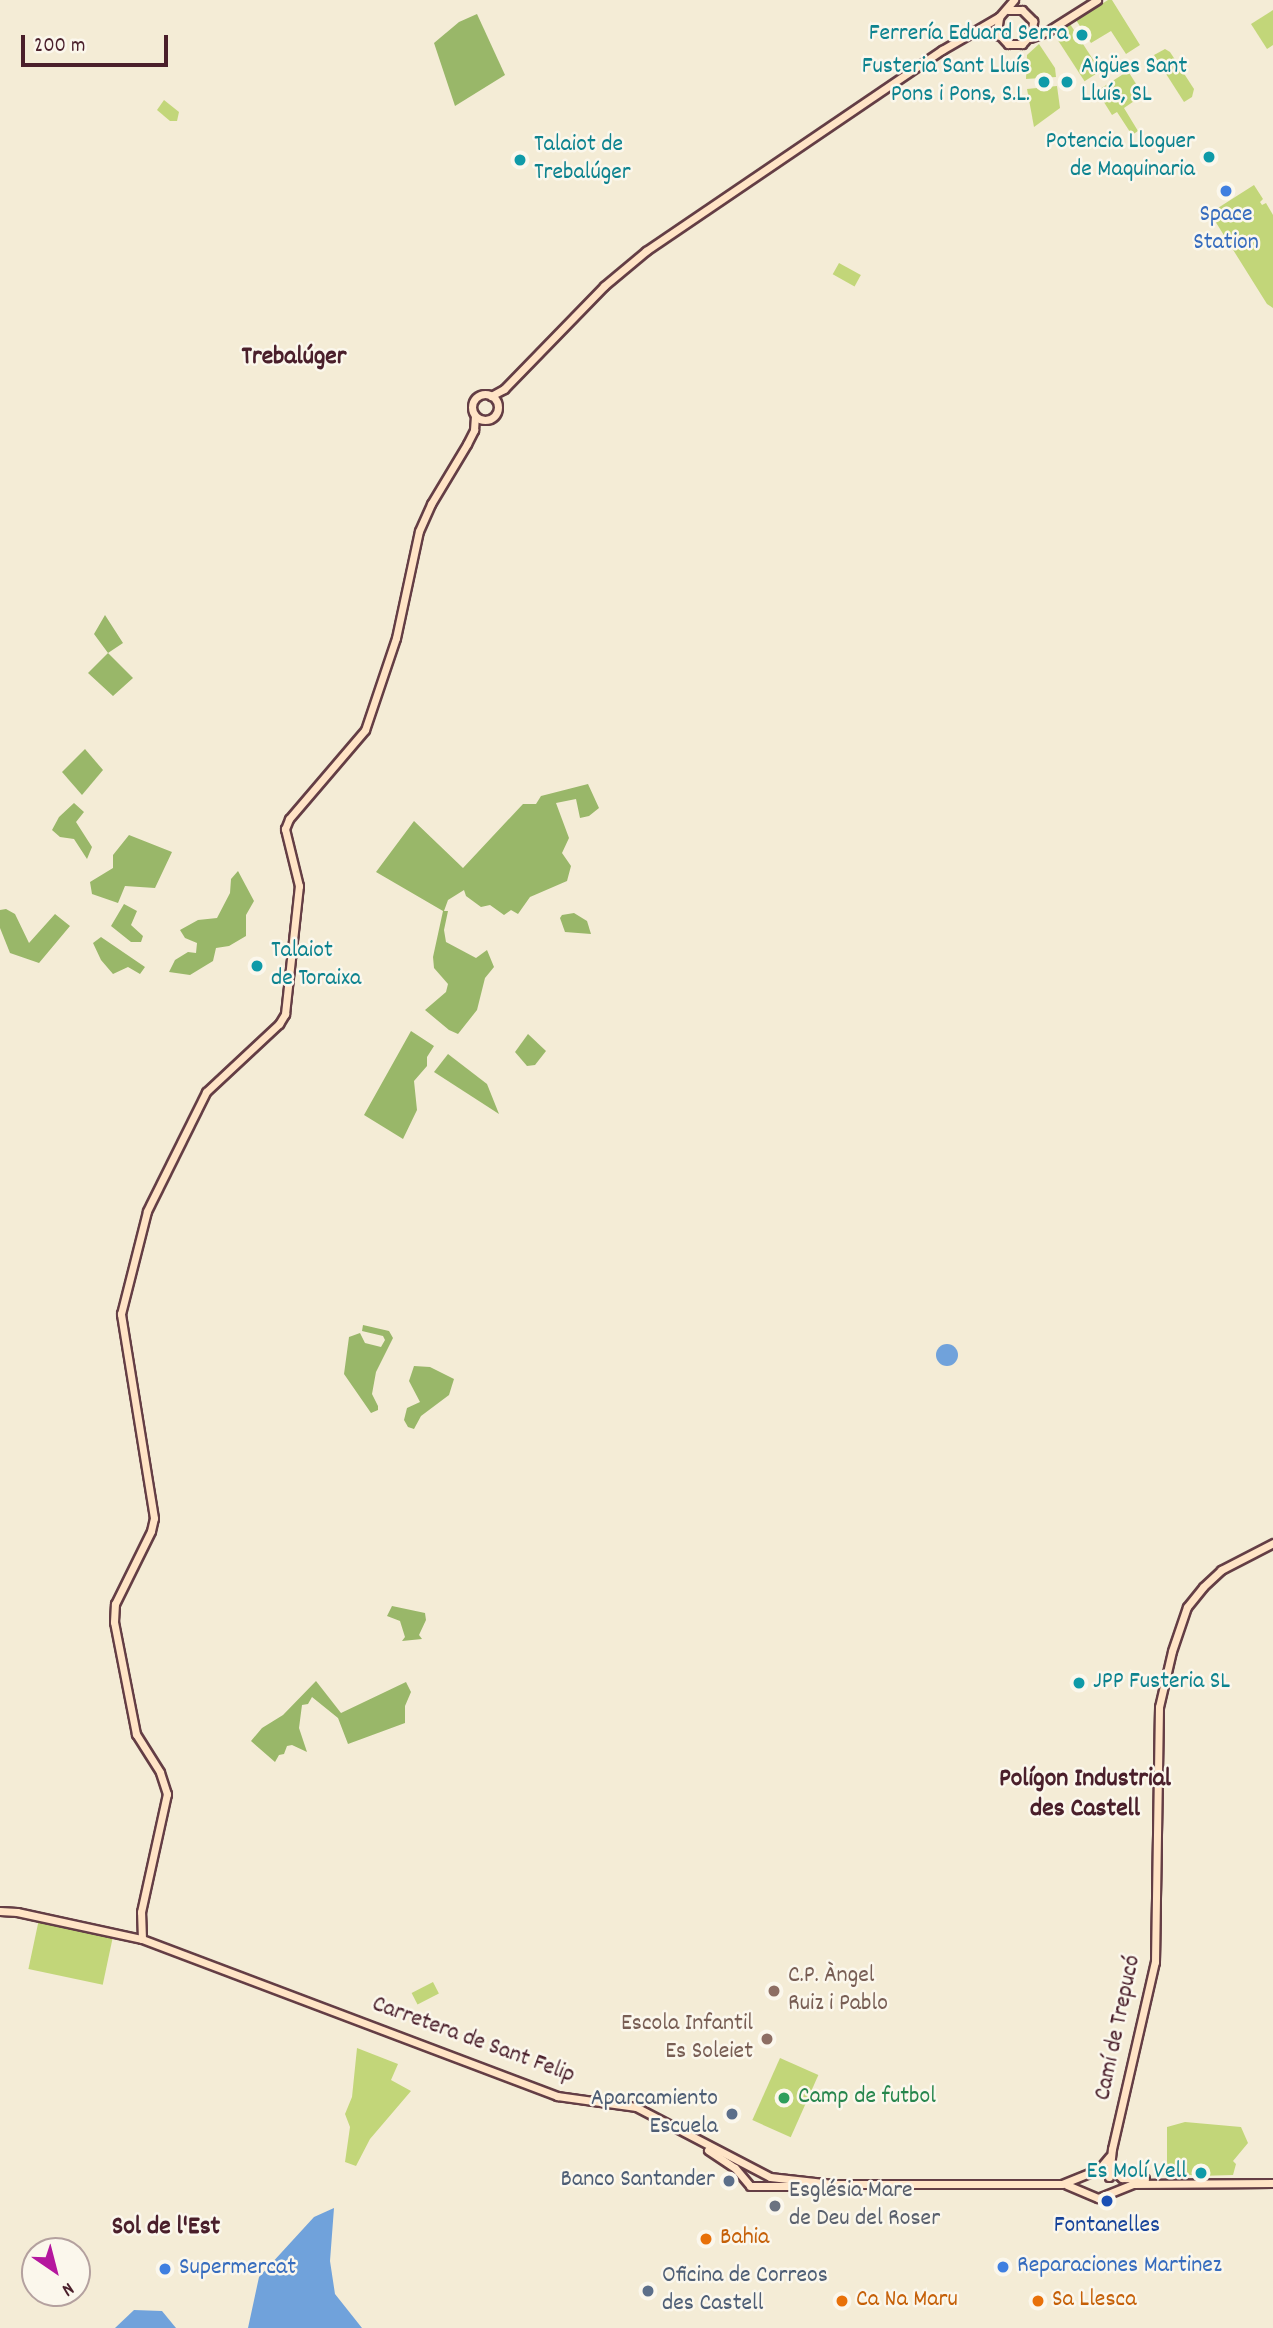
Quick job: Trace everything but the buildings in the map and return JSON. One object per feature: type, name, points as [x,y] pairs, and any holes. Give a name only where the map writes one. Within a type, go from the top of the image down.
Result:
[{"type":"main road","points":[[474,430],[474,400],[504,389],[604,286],[646,251],[966,34],[999,17],[1008,10],[1014,0]]},
{"type":"main road","points":[[1021,0],[1032,21],[1040,28],[1056,26]]},
{"type":"main road","points":[[999,17],[996,27],[999,36],[1005,43],[1015,46],[1056,26],[1097,0]]},
{"type":"main road","points":[[1008,10],[1017,8],[1026,12]]},
{"type":"main road","points":[[1030,38],[1032,21]]},
{"type":"main road","points":[[966,34],[988,31],[999,36]]},
{"type":"main road","points":[[142,1939],[141,1912],[167,1794],[160,1772],[136,1734],[114,1622],[115,1604],[151,1531],[154,1518],[121,1314],[147,1211],[206,1093],[279,1024],[285,1014],[299,886],[285,830],[289,819],[365,730],[396,638],[411,562],[431,504],[474,430],[484,420],[494,416],[504,389]]},
{"type":"main road","points":[[491,396],[497,406]]},
{"type":"main road","points":[[475,416],[484,420]]},
{"type":"main road","name":"Camí de Trepucó","points":[[1110,2175],[1112,2149],[1154,1962],[1159,1707],[1172,1651],[1187,1607],[1203,1587],[1221,1570],[1273,1543]]},
{"type":"main road","name":"Carretera de Sant Felip","points":[[0,1911],[17,1912],[142,1939],[557,2096],[636,2107],[765,2175],[833,2184]]},
{"type":"main road","points":[[688,2135],[744,2176],[750,2186],[1063,2184],[1095,2198],[1105,2196],[1122,2186],[1142,2184],[1273,2183]]},
{"type":"main road","points":[[1063,2184],[1104,2165],[1112,2149]]},
{"type":"main road","points":[[744,2176],[751,2168]]},
{"type":"main road","points":[[1091,2172],[1184,2184]]},
{"type":"main road","points":[[1086,2192],[1083,2184],[1091,2172]]},
{"type":"main road","points":[[762,2185],[765,2175]]},
{"type":"main road","points":[[1110,2175],[1142,2184]]},
{"type":"main road","points":[[1105,2196],[1111,2188],[1110,2175]]},
{"type":"green space","points":[[1112,0],[1140,45],[1126,54],[1111,31],[1091,43],[1076,20]]},
{"type":"green space","points":[[1273,10],[1273,45],[1267,49],[1251,24]]},
{"type":"green space","points":[[477,14],[505,75],[455,106],[434,43],[459,22]]},
{"type":"green space","points":[[1070,24],[1100,71],[1085,81],[1054,34]]},
{"type":"green space","points":[[1039,44],[1055,68],[1056,77],[1026,79],[1027,55]]},
{"type":"green space","points":[[1165,49],[1170,52],[1194,89],[1192,97],[1184,102],[1154,55]]},
{"type":"green space","points":[[1128,71],[1143,95],[1124,108],[1138,131],[1132,135],[1117,112],[1112,115],[1097,91]]},
{"type":"green space","points":[[1057,86],[1060,108],[1034,127],[1027,89]]},
{"type":"green space","points":[[164,100],[179,112],[177,121],[170,121],[157,110]]},
{"type":"green space","points":[[1254,185],[1263,199],[1260,202],[1262,205],[1266,203],[1273,215],[1273,308],[1267,304],[1210,213]]},
{"type":"green space","points":[[839,263],[861,275],[855,286],[833,274]]},
{"type":"green space","points":[[105,615],[123,643],[108,653],[94,634]]},
{"type":"green space","points":[[108,653],[133,678],[113,696],[88,673]]},
{"type":"green space","points":[[85,749],[103,770],[82,795],[62,772]]},
{"type":"green space","points":[[588,784],[599,808],[589,816],[580,818],[576,799],[556,803],[569,838],[562,853],[571,866],[567,881],[530,897],[518,914],[511,910],[504,915],[490,905],[481,907],[466,896],[464,890],[448,900],[444,911],[448,911],[444,930],[446,942],[476,958],[487,950],[494,967],[485,978],[477,1010],[458,1034],[449,1030],[425,1010],[446,992],[448,984],[434,968],[433,957],[443,911],[376,872],[414,821],[463,868],[523,804],[536,804],[541,796]]},
{"type":"green space","points":[[74,803],[84,812],[76,822],[92,847],[87,859],[74,839],[60,837],[52,830],[59,817]]},
{"type":"green space","points":[[129,835],[172,852],[155,888],[125,886],[118,903],[92,894],[90,882],[113,868],[113,855]]},
{"type":"green space","points":[[238,871],[254,901],[246,915],[246,936],[229,946],[216,948],[213,961],[190,975],[169,972],[175,960],[188,952],[196,953],[197,943],[185,938],[180,930],[198,920],[217,918],[230,893],[231,879]]},
{"type":"green space","points":[[124,904],[137,911],[131,925],[143,936],[141,942],[131,942],[111,926]]},
{"type":"green space","points":[[6,909],[15,914],[29,943],[55,914],[70,926],[39,963],[10,953],[0,928],[0,910]]},
{"type":"green space","points":[[574,913],[587,921],[591,934],[565,932],[560,918],[562,915]]},
{"type":"green space","points":[[101,937],[145,967],[140,974],[128,967],[113,974],[101,960],[93,943]]},
{"type":"green space","points":[[411,1031],[434,1046],[427,1057],[427,1066],[414,1081],[417,1110],[403,1139],[364,1115]]},
{"type":"green space","points":[[528,1034],[546,1051],[535,1065],[527,1066],[515,1052]]},
{"type":"green space","points":[[448,1054],[487,1084],[499,1114],[434,1072]]},
{"type":"green space","points":[[363,1325],[389,1331],[393,1338],[376,1372],[372,1394],[378,1410],[371,1413],[344,1374],[349,1337],[360,1333],[365,1343],[381,1347],[385,1340],[383,1336],[362,1331]]},
{"type":"green space","points":[[414,1366],[430,1367],[454,1379],[449,1395],[421,1416],[414,1429],[408,1427],[404,1420],[407,1408],[420,1402],[409,1381]]},
{"type":"green space","points":[[392,1606],[425,1613],[426,1620],[419,1635],[422,1639],[402,1641],[405,1637],[400,1621],[387,1616]]},
{"type":"green space","points":[[316,1681],[341,1713],[406,1682],[411,1692],[405,1706],[405,1723],[348,1744],[338,1718],[312,1697],[308,1704],[302,1705],[299,1728],[307,1752],[292,1745],[287,1746],[284,1754],[279,1755],[275,1762],[251,1741],[262,1728],[283,1715]]},
{"type":"green space","points":[[39,1919],[113,1935],[103,1985],[28,1969]]},
{"type":"green space","points":[[433,1982],[439,1994],[418,2004],[412,1993]]},
{"type":"green space","points":[[357,2048],[398,2064],[391,2080],[411,2091],[370,2139],[356,2166],[345,2162],[350,2127],[345,2114],[352,2097]]},
{"type":"green space","name":"Camp de futbol","points":[[780,2058],[818,2075],[791,2137],[752,2120]]},
{"type":"green space","points":[[1185,2122],[1241,2127],[1248,2143],[1233,2161],[1236,2164],[1233,2175],[1199,2176],[1167,2172],[1167,2127]]},
{"type":"water","points":[[943,1344],[951,1344],[958,1351],[958,1359],[951,1366],[943,1366],[936,1359],[936,1351]]},
{"type":"water","points":[[334,2208],[330,2261],[335,2294],[362,2328],[248,2328],[259,2277],[314,2217]]},
{"type":"water","points":[[134,2310],[162,2311],[176,2328],[115,2328]]},
{"type":"place","name":"Ferrería Eduard Serra","points":[[1082,35]]},
{"type":"place","name":"Fusteria Sant Lluís Pons i Pons, S.L.","points":[[1044,82]]},
{"type":"place","name":"Aigües Sant Lluís, SL","points":[[1067,82]]},
{"type":"place","name":"Potencia Lloguer de Maquinaria","points":[[1209,157]]},
{"type":"place","name":"Talaiot de Trebalúger","points":[[520,160]]},
{"type":"place","name":"Space Station","points":[[1226,191]]},
{"type":"place","name":"Talaiot de Toraixa","points":[[257,966]]},
{"type":"place","name":"JPP Fusteria SL","points":[[1079,1683]]},
{"type":"place","name":"C.P. Àngel Ruiz i Pablo","points":[[774,1991]]},
{"type":"place","name":"Escola Infantil Es Soleiet","points":[[767,2039]]},
{"type":"place","name":"Camp de futbol","points":[[784,2098]]},
{"type":"place","name":"Aparcamiento Escuela","points":[[732,2114]]},
{"type":"place","name":"Es Molí Vell","points":[[1201,2173]]},
{"type":"place","name":"Banco Santander","points":[[729,2181]]},
{"type":"place","name":"Fontanelles","points":[[1107,2201]]},
{"type":"place","name":"Església Mare de Deu del Roser","points":[[775,2206]]},
{"type":"place","name":"Bahia","points":[[706,2239]]},
{"type":"place","name":"Reparaciones Martinez","points":[[1003,2267]]},
{"type":"place","name":"Supermercat","points":[[165,2269]]},
{"type":"place","name":"Oficina de Correos des Castell","points":[[648,2291]]},
{"type":"place","name":"Ca Na Maru","points":[[842,2301]]},
{"type":"place","name":"Sa Llesca","points":[[1038,2301]]},
{"type":"district","name":"Trebalúger","points":[[294,358]]},
{"type":"district","name":"Polígon Industrial des Castell","points":[[1085,1795]]},
{"type":"district","name":"Sol de l'Est","points":[[166,2228]]}]
